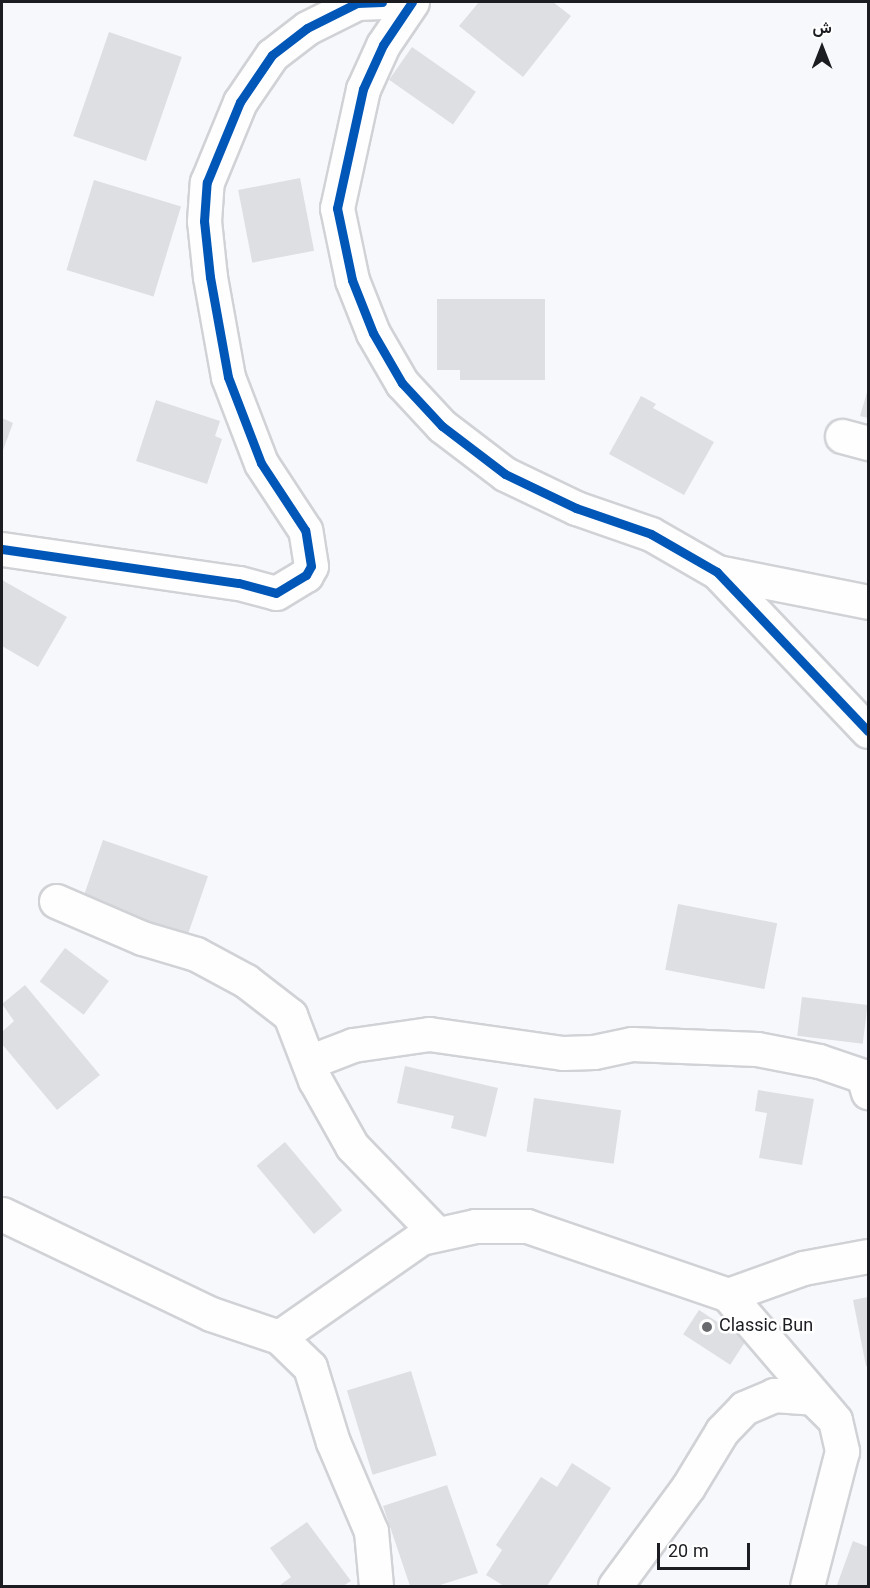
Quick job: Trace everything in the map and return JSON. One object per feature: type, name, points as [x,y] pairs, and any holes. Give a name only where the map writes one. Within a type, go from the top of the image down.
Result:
[{"type":"street","points":[[2,549],[239,584],[276,593],[306,575],[311,567],[305,530],[270,479],[247,433],[228,378],[210,277],[204,221],[207,182],[240,102],[272,55],[307,28],[357,3],[382,2]]},
{"type":"street","points":[[411,2],[383,45],[363,89],[337,208],[352,280],[373,333],[402,383],[442,426],[506,474],[576,508],[651,534],[717,572],[868,731]]},
{"type":"street","points":[[717,572],[868,602]]},
{"type":"street","points":[[56,901],[142,938],[196,954],[246,981],[290,1015],[309,1062],[352,1146],[437,1234]]},
{"type":"street","points":[[309,1062],[353,1045],[429,1034],[563,1053],[594,1052],[632,1044],[757,1049],[819,1060],[863,1076],[868,1092]]},
{"type":"street","points":[[2,1214],[211,1314],[279,1337],[310,1367],[333,1442],[371,1531],[376,1587]]},
{"type":"street","points":[[279,1337],[421,1238],[475,1226],[527,1226],[728,1295],[835,1420],[842,1451],[837,1482],[807,1587]]},
{"type":"street","points":[[728,1295],[803,1268],[868,1256]]},
{"type":"street","points":[[615,1587],[688,1487],[722,1431],[744,1408],[774,1395],[813,1398],[835,1420]]},
{"type":"building","points":[[479,2],[553,2],[571,16],[523,77],[459,26]]},
{"type":"building","points":[[109,32],[182,57],[146,161],[73,136]]},
{"type":"building","points":[[412,47],[476,92],[453,125],[389,80]]},
{"type":"building","points":[[300,178],[314,251],[252,263],[238,190]]},
{"type":"building","points":[[94,180],[181,207],[154,296],[67,270]]},
{"type":"building","points":[[437,299],[545,299],[545,380],[460,380],[460,370],[437,370]]},
{"type":"building","points":[[868,389],[868,418],[860,416]]},
{"type":"building","points":[[641,396],[656,404],[653,408],[714,442],[684,495],[609,454]]},
{"type":"building","points":[[156,400],[220,421],[215,436],[222,439],[207,484],[136,461]]},
{"type":"building","points":[[2,418],[13,423],[2,453]]},
{"type":"building","points":[[2,580],[67,617],[38,667],[2,646]]},
{"type":"building","points":[[103,840],[208,876],[186,939],[82,902]]},
{"type":"building","points":[[678,904],[777,923],[764,989],[665,970]]},
{"type":"building","points":[[65,948],[109,981],[84,1015],[40,982]]},
{"type":"building","points":[[25,985],[100,1075],[57,1110],[2,1044],[2,1032],[14,1021],[2,1004]]},
{"type":"building","points":[[802,997],[868,1005],[863,1044],[797,1036]]},
{"type":"building","points":[[405,1066],[498,1088],[486,1137],[451,1128],[454,1116],[397,1103]]},
{"type":"building","points":[[758,1090],[814,1099],[802,1165],[759,1158],[767,1113],[755,1111]]},
{"type":"building","points":[[534,1098],[621,1110],[614,1164],[526,1151]]},
{"type":"building","points":[[285,1142],[342,1210],[314,1234],[257,1166]]},
{"type":"building","points":[[868,1297],[868,1366],[866,1366],[853,1300]]},
{"type":"building","points":[[699,1310],[746,1340],[730,1365],[683,1334]]},
{"type":"building","points":[[411,1371],[437,1455],[373,1475],[347,1391]]},
{"type":"building","points":[[572,1463],[611,1488],[547,1586],[504,1586],[486,1575],[502,1550],[496,1545],[541,1477],[557,1487]]},
{"type":"building","points":[[447,1485],[478,1573],[437,1586],[410,1586],[383,1506]]},
{"type":"building","points":[[307,1522],[351,1581],[343,1586],[279,1586],[291,1577],[270,1548]]},
{"type":"building","points":[[853,1541],[868,1547],[868,1586],[837,1585]]},
{"type":"cycle path","points":[[2,549],[239,583],[276,593],[306,575],[311,566],[305,530],[261,463],[228,377],[210,277],[204,221],[207,182],[240,102],[272,55],[307,28],[357,3],[382,2]]},
{"type":"cycle path","points":[[412,2],[383,45],[363,89],[337,208],[352,280],[373,333],[402,383],[442,426],[505,474],[576,508],[651,534],[717,572],[868,731]]},
{"type":"place","name":"Classic Bun","points":[[707,1327]]}]
